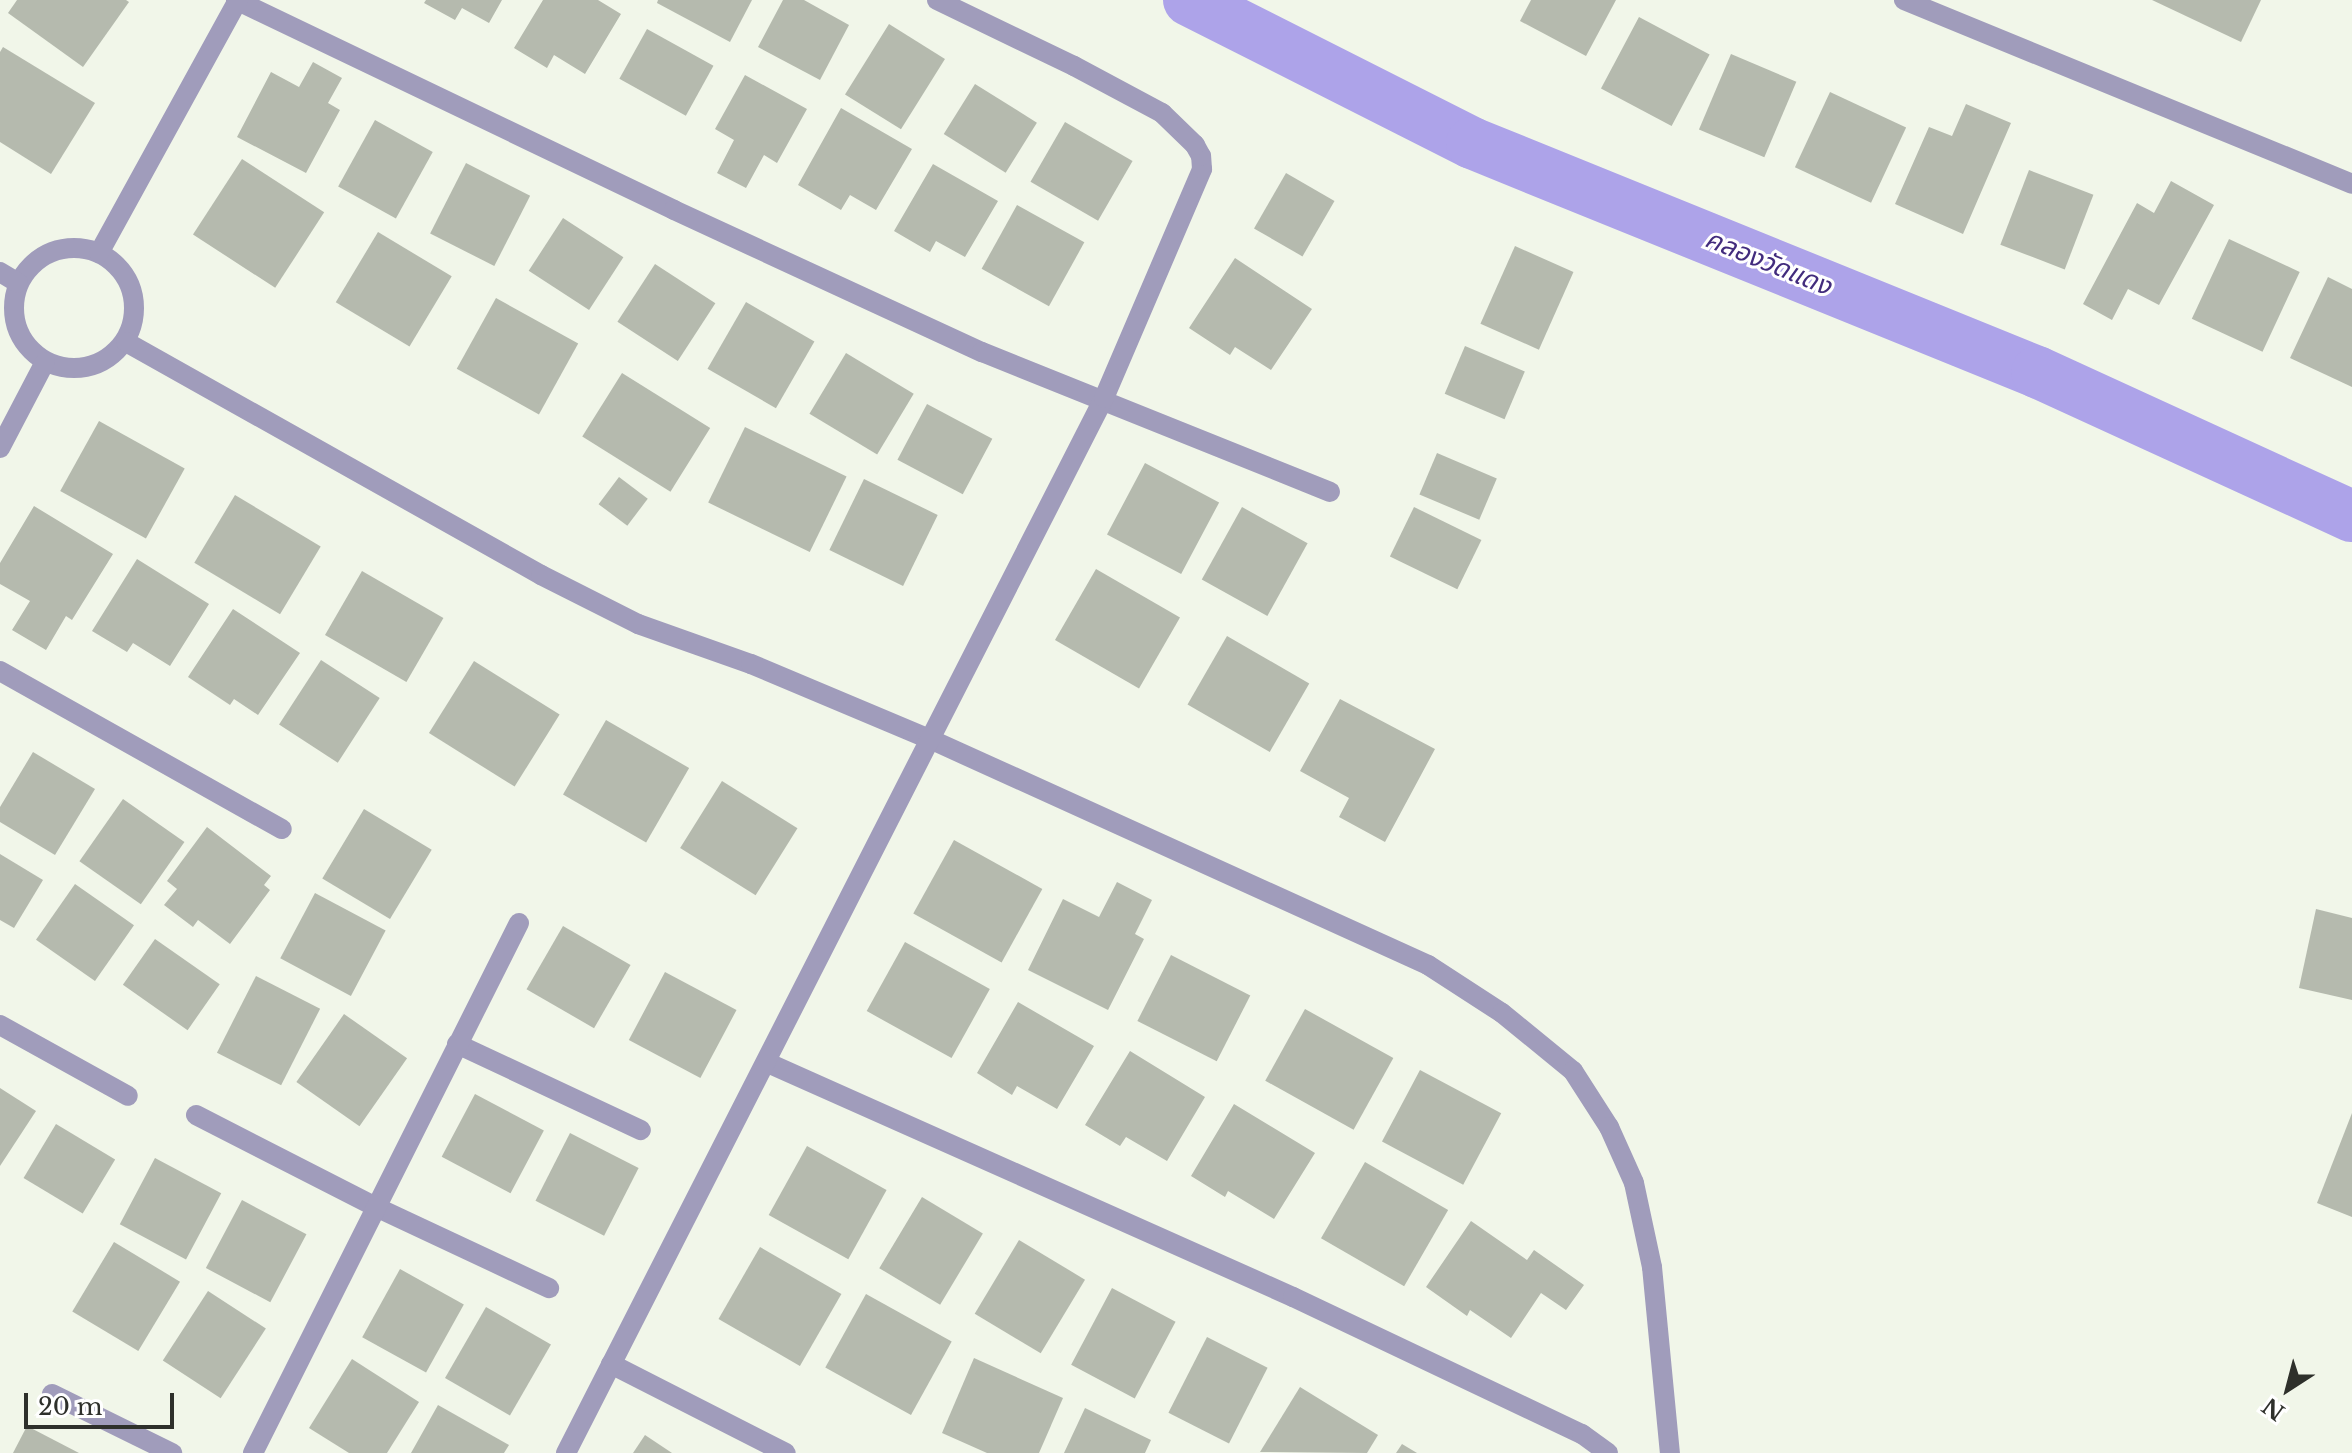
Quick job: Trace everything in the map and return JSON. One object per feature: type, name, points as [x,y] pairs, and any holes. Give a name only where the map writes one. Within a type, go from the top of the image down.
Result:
[{"type":"street","points":[[99,253],[237,0],[954,339],[1330,492]]},
{"type":"street","points":[[566,1453],[768,1063],[1104,398],[1202,169],[1201,156],[1185,132],[1162,113],[1074,66],[937,0]]},
{"type":"street","points":[[1904,0],[2352,184]]},
{"type":"street","points":[[76,248],[99,253],[120,269],[132,291],[135,317],[126,342],[110,358],[89,367],[67,368],[45,362],[28,347],[16,327],[13,305],[18,283],[33,264],[52,251],[76,248]]},
{"type":"street","points":[[0,272],[18,283]]},
{"type":"street","points":[[126,342],[527,568],[638,624],[751,664],[932,740],[1428,965],[1502,1013],[1573,1071],[1609,1127],[1634,1183],[1652,1267],[1670,1453]]},
{"type":"street","points":[[0,448],[45,362]]},
{"type":"street","points":[[0,671],[282,829]]},
{"type":"street","points":[[253,1453],[519,923]]},
{"type":"street","points":[[0,1025],[128,1096]]},
{"type":"street","points":[[457,1044],[641,1130]]},
{"type":"street","points":[[768,1063],[1293,1297],[1582,1434],[1608,1453]]},
{"type":"street","points":[[196,1115],[378,1208],[549,1288]]},
{"type":"street","points":[[611,1364],[786,1453]]},
{"type":"street","points":[[52,1394],[172,1453]]},
{"type":"building","points":[[17,0],[129,2],[83,67],[8,13]]},
{"type":"building","points":[[426,0],[502,0],[489,23],[462,8],[455,20],[424,3]]},
{"type":"building","points":[[543,0],[598,0],[621,14],[585,74],[554,55],[547,68],[514,48]]},
{"type":"building","points":[[658,0],[752,0],[730,42],[657,3]]},
{"type":"building","points":[[783,0],[804,0],[849,25],[820,80],[758,47]]},
{"type":"building","points":[[1531,0],[1616,0],[1586,56],[1520,21]]},
{"type":"building","points":[[2152,0],[2261,0],[2241,42]]},
{"type":"building","points":[[1639,17],[1710,55],[1672,126],[1601,89]]},
{"type":"building","points":[[889,24],[945,59],[901,129],[845,94]]},
{"type":"building","points":[[647,29],[713,66],[686,116],[619,79]]},
{"type":"building","points":[[3,47],[95,103],[51,174],[0,142],[0,52]]},
{"type":"building","points":[[1731,54],[1796,82],[1764,157],[1699,129]]},
{"type":"building","points":[[313,62],[342,78],[328,103],[340,110],[306,173],[237,137],[271,72],[299,87]]},
{"type":"building","points":[[745,75],[807,109],[777,163],[764,155],[746,188],[717,173],[734,140],[715,129]]},
{"type":"building","points":[[975,84],[1037,123],[1006,173],[944,134]]},
{"type":"building","points":[[1830,92],[1906,127],[1871,203],[1795,167]]},
{"type":"building","points":[[1966,104],[2011,123],[1963,234],[1895,204],[1929,127],[1952,136]]},
{"type":"building","points":[[841,108],[912,149],[876,210],[850,195],[841,210],[798,185]]},
{"type":"building","points":[[375,120],[433,152],[396,218],[338,186]]},
{"type":"building","points":[[1065,122],[1133,161],[1098,221],[1030,182]]},
{"type":"building","points":[[242,159],[324,212],[275,288],[193,234]]},
{"type":"building","points":[[466,163],[530,196],[494,266],[430,233]]},
{"type":"building","points":[[933,164],[998,201],[965,257],[936,241],[930,252],[894,231]]},
{"type":"building","points":[[2029,170],[2093,195],[2065,269],[2000,245]]},
{"type":"building","points":[[1286,173],[1334,201],[1302,256],[1254,228]]},
{"type":"building","points":[[2171,181],[2214,205],[2159,305],[2128,289],[2112,320],[2083,304],[2137,203],[2154,213]]},
{"type":"building","points":[[1017,205],[1084,242],[1049,306],[982,269]]},
{"type":"building","points":[[563,218],[623,257],[589,310],[529,271]]},
{"type":"building","points":[[378,232],[452,276],[409,347],[336,302]]},
{"type":"building","points":[[2229,239],[2300,272],[2263,352],[2192,319]]},
{"type":"building","points":[[1515,246],[1573,272],[1539,350],[1480,324]]},
{"type":"building","points":[[1235,258],[1312,309],[1271,370],[1235,347],[1230,355],[1189,328]]},
{"type":"building","points":[[655,264],[715,303],[678,361],[617,322]]},
{"type":"building","points":[[2328,277],[2352,289],[2352,387],[2290,358]]},
{"type":"building","points":[[496,298],[578,344],[539,414],[457,369]]},
{"type":"building","points":[[746,302],[814,342],[776,408],[708,369]]},
{"type":"building","points":[[1465,346],[1525,371],[1505,419],[1445,394]]},
{"type":"building","points":[[846,353],[914,394],[877,455],[809,414]]},
{"type":"building","points":[[622,373],[710,428],[670,492],[582,437]]},
{"type":"building","points":[[927,404],[992,439],[963,494],[897,460]]},
{"type":"building","points":[[99,421],[185,469],[146,538],[60,491]]},
{"type":"building","points":[[745,427],[847,477],[810,552],[708,502]]},
{"type":"building","points":[[1437,453],[1497,478],[1479,520],[1419,494]]},
{"type":"building","points":[[1145,463],[1219,502],[1181,574],[1107,535]]},
{"type":"building","points":[[619,477],[648,499],[627,526],[599,504]]},
{"type":"building","points":[[864,479],[938,515],[903,586],[829,550]]},
{"type":"building","points":[[235,495],[321,547],[280,614],[194,563]]},
{"type":"building","points":[[34,506],[113,554],[72,620],[66,616],[46,650],[12,630],[30,601],[0,584],[0,563]]},
{"type":"building","points":[[1242,507],[1308,543],[1267,616],[1202,580]]},
{"type":"building","points":[[1414,507],[1481,540],[1457,589],[1390,556]]},
{"type":"building","points":[[137,559],[209,604],[170,666],[133,643],[127,652],[92,631]]},
{"type":"building","points":[[1096,569],[1180,617],[1139,689],[1055,640]]},
{"type":"building","points":[[362,571],[443,618],[406,682],[325,635]]},
{"type":"building","points":[[233,609],[300,653],[258,715],[234,699],[230,705],[188,677]]},
{"type":"building","points":[[1227,636],[1309,683],[1270,752],[1188,704]]},
{"type":"building","points":[[321,660],[380,698],[338,763],[279,725]]},
{"type":"building","points":[[474,661],[560,715],[515,787],[429,733]]},
{"type":"building","points":[[1340,699],[1435,749],[1385,842],[1339,817],[1349,798],[1300,771]]},
{"type":"building","points":[[606,720],[689,768],[646,842],[563,794]]},
{"type":"building","points":[[33,752],[95,789],[55,855],[0,822],[0,807]]},
{"type":"building","points":[[722,781],[797,828],[756,895],[680,848]]},
{"type":"building","points":[[123,799],[184,842],[141,904],[79,861]]},
{"type":"building","points":[[364,809],[432,850],[390,919],[322,878]]},
{"type":"building","points":[[207,827],[271,876],[264,885],[270,890],[230,944],[198,920],[193,927],[164,905],[177,889],[167,881]]},
{"type":"building","points":[[954,840],[1042,889],[1002,962],[913,913]]},
{"type":"building","points":[[0,854],[43,880],[14,928],[0,920]]},
{"type":"building","points":[[1117,882],[1152,900],[1135,934],[1144,939],[1108,1010],[1028,970],[1063,899],[1099,917]]},
{"type":"building","points":[[75,884],[134,925],[95,981],[36,940]]},
{"type":"building","points":[[315,893],[386,931],[351,996],[280,958]]},
{"type":"building","points":[[2316,909],[2352,918],[2352,1000],[2299,988]]},
{"type":"building","points":[[563,926],[631,965],[594,1028],[526,989]]},
{"type":"building","points":[[155,939],[220,984],[188,1030],[123,985]]},
{"type":"building","points":[[905,942],[990,989],[952,1058],[867,1011]]},
{"type":"building","points":[[1171,955],[1250,995],[1217,1061],[1137,1021]]},
{"type":"building","points":[[665,972],[737,1010],[700,1078],[629,1040]]},
{"type":"building","points":[[256,976],[320,1009],[281,1085],[217,1053]]},
{"type":"building","points":[[1018,1002],[1094,1046],[1057,1109],[1017,1086],[1012,1095],[977,1073]]},
{"type":"building","points":[[1305,1009],[1393,1058],[1354,1130],[1265,1081]]},
{"type":"building","points":[[344,1014],[407,1058],[359,1126],[296,1082]]},
{"type":"building","points":[[1130,1051],[1205,1097],[1167,1161],[1126,1137],[1120,1146],[1085,1125]]},
{"type":"building","points":[[1420,1070],[1501,1113],[1463,1185],[1382,1142]]},
{"type":"building","points":[[0,1088],[36,1111],[0,1166]]},
{"type":"building","points":[[475,1094],[544,1131],[511,1193],[442,1157]]},
{"type":"building","points":[[1234,1104],[1315,1153],[1274,1219],[1228,1191],[1225,1197],[1191,1176]]},
{"type":"building","points":[[2352,1113],[2352,1217],[2317,1203]]},
{"type":"building","points":[[56,1124],[115,1160],[83,1214],[24,1178]]},
{"type":"building","points":[[570,1133],[639,1168],[604,1236],[535,1201]]},
{"type":"building","points":[[807,1146],[887,1190],[848,1259],[769,1215]]},
{"type":"building","points":[[155,1158],[221,1193],[186,1259],[120,1224]]},
{"type":"building","points":[[1365,1162],[1448,1210],[1404,1286],[1321,1238]]},
{"type":"building","points":[[922,1197],[983,1234],[940,1305],[879,1268]]},
{"type":"building","points":[[242,1200],[306,1234],[270,1302],[206,1268]]},
{"type":"building","points":[[1471,1221],[1527,1260],[1534,1250],[1584,1285],[1566,1310],[1541,1293],[1511,1338],[1470,1310],[1467,1316],[1426,1287]]},
{"type":"building","points":[[1019,1240],[1085,1280],[1041,1353],[975,1314]]},
{"type":"building","points":[[114,1242],[180,1282],[138,1351],[72,1311]]},
{"type":"building","points":[[760,1247],[841,1294],[800,1366],[718,1319]]},
{"type":"building","points":[[400,1269],[464,1304],[426,1373],[362,1337]]},
{"type":"building","points":[[1112,1288],[1176,1322],[1135,1399],[1071,1365]]},
{"type":"building","points":[[208,1291],[266,1329],[221,1398],[163,1361]]},
{"type":"building","points":[[866,1294],[952,1342],[911,1415],[825,1367]]},
{"type":"building","points":[[486,1307],[551,1344],[510,1416],[445,1378]]},
{"type":"building","points":[[1207,1337],[1268,1368],[1229,1444],[1168,1413]]},
{"type":"building","points":[[974,1358],[1063,1398],[1039,1453],[987,1453],[942,1433]]},
{"type":"building","points":[[352,1359],[419,1402],[387,1453],[349,1453],[309,1428]]},
{"type":"building","points":[[1300,1387],[1378,1435],[1367,1453],[1260,1452]]},
{"type":"building","points":[[438,1405],[509,1445],[504,1453],[411,1453]]},
{"type":"building","points":[[1085,1408],[1151,1440],[1145,1453],[1064,1453]]},
{"type":"building","points":[[27,1426],[79,1453],[13,1453]]},
{"type":"building","points":[[645,1435],[672,1453],[633,1453]]},
{"type":"building","points":[[1402,1444],[1417,1453],[1396,1453]]},
{"type":"waterway","name":"คลองวัดแดง","points":[[1189,0],[1472,143],[2037,372],[2352,516]]}]
